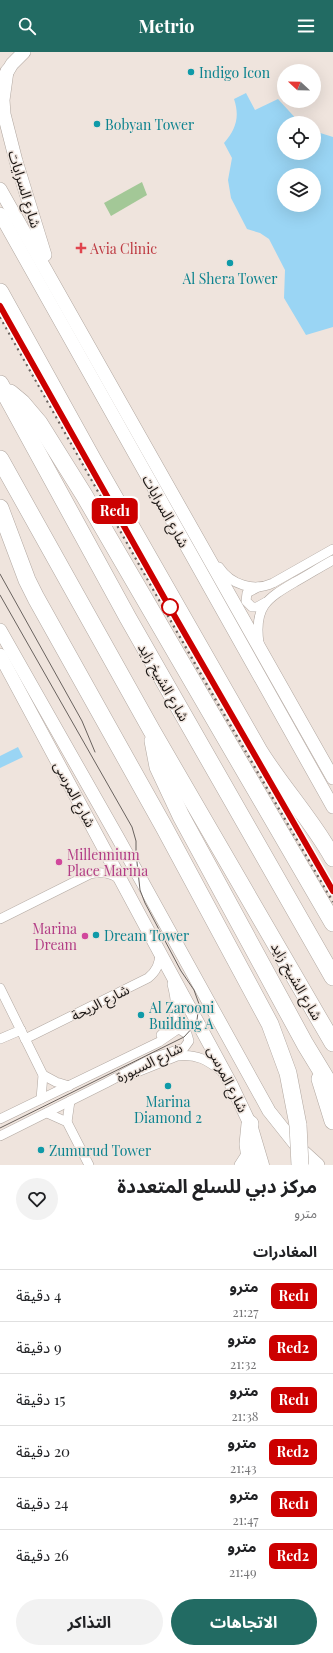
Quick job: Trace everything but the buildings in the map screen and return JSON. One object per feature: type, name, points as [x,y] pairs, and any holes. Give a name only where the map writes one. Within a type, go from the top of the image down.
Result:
[{"type":"highway","points":[[0,292],[93,460],[259,751],[280,783],[319,834],[333,858]]},
{"type":"highway","points":[[1,385],[22,403],[38,423],[84,495],[333,922]]},
{"type":"highway","name":"شارع الشيخ زايد","points":[[1,385],[128,618],[333,977]]},
{"type":"highway","name":"شارع الشيخ زايد","points":[[0,459],[152,731],[333,1044]]},
{"type":"highway","points":[[0,508],[25,574],[36,598],[93,699],[270,1024],[283,1057],[296,1108],[300,1143],[300,1165]]},
{"type":"highway","points":[[93,699],[110,716],[140,760],[185,838],[216,882]]},
{"type":"highway","points":[[152,731],[155,754],[163,779],[181,816],[305,1044],[333,1090]]},
{"type":"highway","points":[[305,1044],[320,1079],[333,1121]]},
{"type":"highway","points":[[250,1124],[250,1158]]},
{"type":"main road","points":[[0,88],[7,71],[24,52]]},
{"type":"main road","name":"شارع السرايات","points":[[7,71],[3,100],[7,128],[53,282]]},
{"type":"main road","name":"شارع السرايات","points":[[0,189],[333,778]]},
{"type":"main road","name":"شارع السرايات","points":[[0,214],[333,807]]},
{"type":"main road","points":[[170,517],[181,510]]},
{"type":"main road","name":"شارع المرسى","points":[[0,630],[277,1123],[296,1145],[318,1165]]},
{"type":"main road","name":"شارع المرسى","points":[[0,655],[168,969],[238,1096],[250,1124]]},
{"type":"main road","points":[[250,1124],[262,1165]]},
{"type":"street","points":[[333,549],[273,583],[258,587],[247,593],[246,601],[252,607],[257,607],[266,602],[277,592],[333,560]]},
{"type":"street","points":[[204,550],[212,556],[221,570],[231,580],[244,585],[258,587]]},
{"type":"street","points":[[260,650],[258,628],[260,615],[266,602]]},
{"type":"street","points":[[0,919],[90,874],[106,872],[120,879]]},
{"type":"street","name":"شارع الريحة","points":[[25,1039],[148,978],[158,966],[160,953]]},
{"type":"street","name":"شارع السيورة","points":[[128,1056],[164,1032],[173,1020],[176,1002],[168,969]]},
{"type":"street","points":[[0,988],[43,1075],[41,1099]]},
{"type":"street","points":[[0,1039],[20,1030]]},
{"type":"street","name":"شارع السيورة","points":[[0,1119],[159,1042],[175,1030],[184,1031],[189,1037],[189,1041],[184,1048],[155,1057],[106,1084],[46,1112],[0,1136]]},
{"type":"street","name":"شارع السيورة","points":[[106,1084],[177,1056],[185,1055],[202,1058],[226,1074]]},
{"type":"street","points":[[43,1075],[68,1086]]},
{"type":"street","points":[[70,1101],[67,1122],[89,1165]]},
{"type":"street","points":[[46,1112],[67,1122]]},
{"type":"street","points":[[239,1165],[250,1158]]},
{"type":"green space","points":[[142,182],[147,195],[111,216],[104,203]]},
{"type":"water","points":[[246,93],[255,110],[277,99],[277,108],[286,108],[294,116],[277,116],[277,160],[321,160],[321,133],[333,137],[333,327],[306,335],[284,298],[285,270],[269,239],[260,233],[247,229],[231,198],[228,180],[232,158],[224,143],[234,128],[236,122],[236,105],[234,99]]},
{"type":"water","points":[[18,747],[23,757],[0,768],[0,756]]},
{"type":"tram line","points":[[0,574],[82,721],[95,752]]},
{"type":"tram line","points":[[0,595],[132,827],[136,841],[140,890],[145,903],[181,971],[194,990],[199,1004],[195,1025],[184,1037],[0,1128]]},
{"type":"railway","points":[[0,306],[9,322]]},
{"type":"railway","points":[[0,317],[203,678],[333,902]]},
{"type":"railway","points":[[154,580],[289,814]]},
{"type":"metro line","name":"Red1","points":[[0,306],[170,608],[333,891]]},
{"type":"place","name":"Indigo Icon","points":[[191,72]]},
{"type":"place","name":"Bobyan Tower","points":[[97,124]]},
{"type":"place","name":"Avia Clinic","points":[[81,248]]},
{"type":"place","name":"Al Shera Tower","points":[[230,263]]},
{"type":"place","name":"Millennium Place Marina","points":[[59,862]]},
{"type":"place","name":"Dream Tower","points":[[96,935]]},
{"type":"place","name":"Marina Dream","points":[[85,936]]},
{"type":"place","name":"Al Zarooni Building A","points":[[141,1015]]},
{"type":"place","name":"Marina Diamond 2","points":[[168,1086]]},
{"type":"place","name":"Zumurud Tower","points":[[41,1150]]}]
